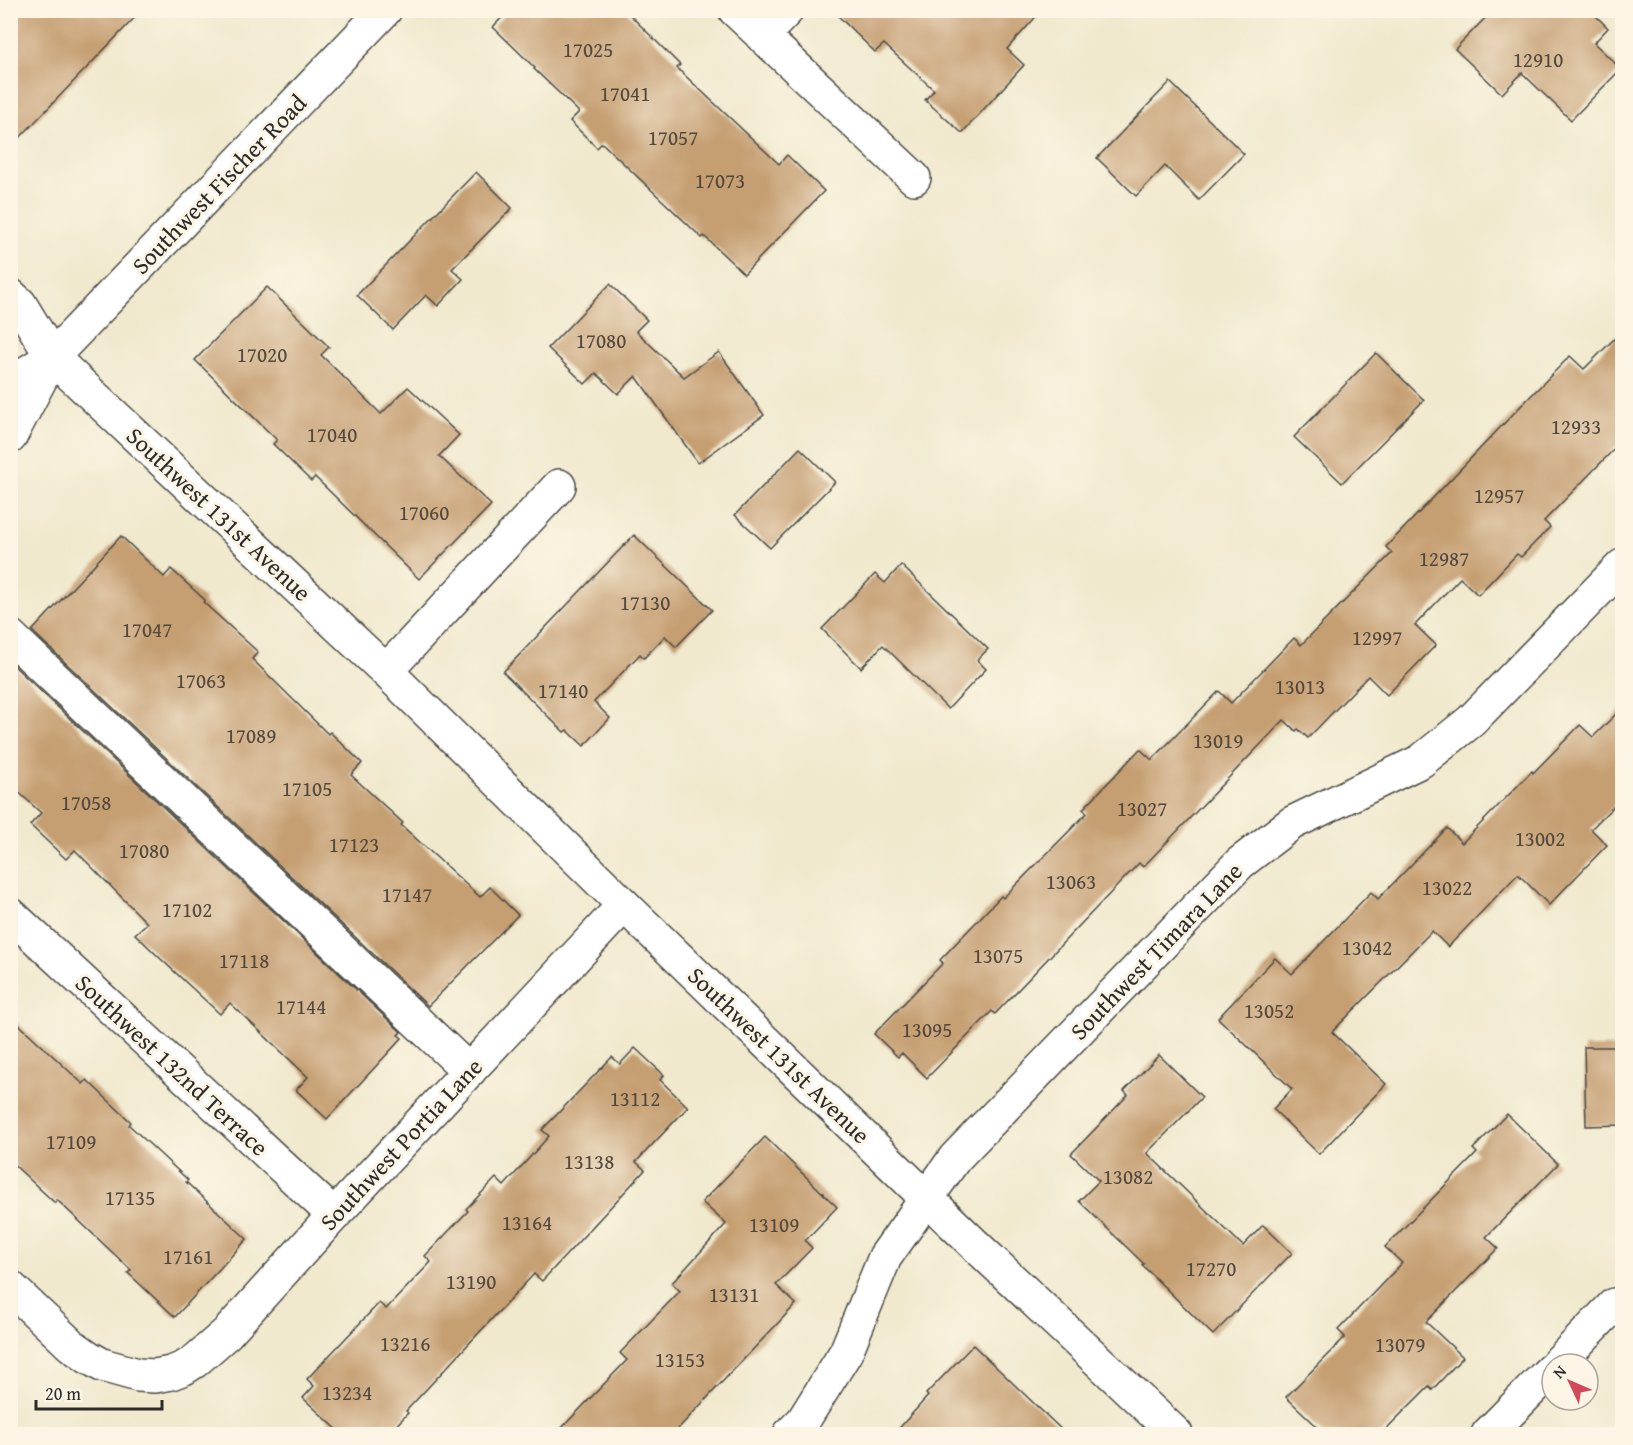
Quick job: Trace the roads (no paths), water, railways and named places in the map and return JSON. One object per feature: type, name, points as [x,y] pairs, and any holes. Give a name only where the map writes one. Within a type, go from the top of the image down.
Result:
[{"type":"street","name":"Southwest Fischer Road","points":[[10,382],[52,357],[385,10]]},
{"type":"street","points":[[735,10],[914,178]]},
{"type":"street","points":[[762,36],[787,10]]},
{"type":"street","name":"Southwest 131st Avenue","points":[[10,296],[20,304],[52,357],[386,671],[624,905],[1176,1434]]},
{"type":"street","name":"Southwest 131st Avenue","points":[[10,336],[52,357]]},
{"type":"street","name":"Southwest Fischer Road","points":[[10,437],[52,357]]},
{"type":"street","points":[[386,671],[559,486]]},
{"type":"street","name":"Southwest Timara Lane","points":[[790,1434],[802,1421],[846,1352],[885,1257],[956,1158],[1240,863],[1292,824],[1421,761],[1471,721],[1623,566]]},
{"type":"street","points":[[10,636],[469,1071]]},
{"type":"street","name":"Southwest Portia Lane","points":[[10,1287],[71,1345],[102,1365],[138,1375],[155,1376],[184,1368],[227,1333],[624,905]]},
{"type":"street","name":"Southwest 132nd Terrace","points":[[15,927],[334,1215]]},
{"type":"street","points":[[1569,1352],[1614,1305]]},
{"type":"street","points":[[1488,1434],[1540,1381]]}]
